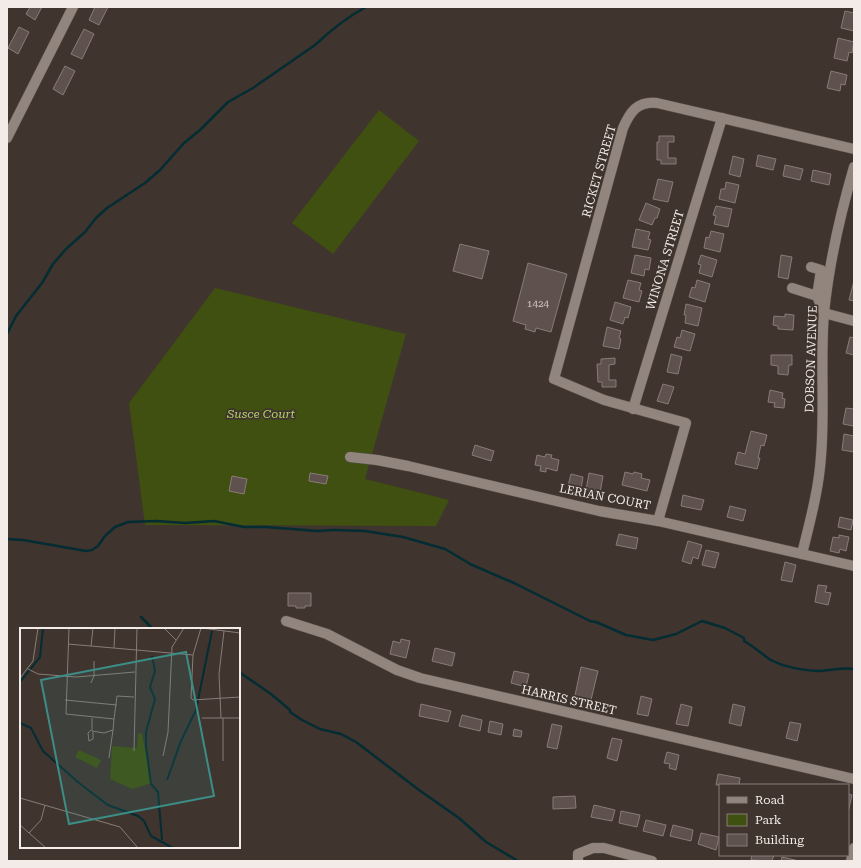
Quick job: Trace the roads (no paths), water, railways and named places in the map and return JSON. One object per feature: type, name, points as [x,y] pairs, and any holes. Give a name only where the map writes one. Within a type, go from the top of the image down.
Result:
[{"type":"street","points":[[7,138],[73,7]]},
{"type":"street","name":"RICKET STREET","points":[[633,409],[587,394],[554,379],[623,128],[633,110],[647,102],[854,149]]},
{"type":"street","name":"WINONA STREET","points":[[633,409],[722,118]]},
{"type":"street","name":"DOBSON AVENUE","points":[[802,554],[814,506],[821,456],[824,313],[832,258],[843,204],[854,167]]},
{"type":"street","points":[[811,267],[821,270],[818,296],[824,313],[854,321]]},
{"type":"street","points":[[792,288],[818,296]]},
{"type":"street","points":[[633,409],[686,423],[658,520]]},
{"type":"street","name":"LERIAN COURT","points":[[350,457],[408,466],[599,511],[658,520],[854,566]]},
{"type":"street","name":"HARRIS STREET","points":[[286,621],[327,634],[397,670],[420,678],[854,779]]},
{"type":"street","points":[[578,858],[593,848],[604,848],[652,861]]},
{"type":"street","points":[[851,861],[854,848]]},
{"type":"waterway","points":[[7,334],[16,316],[42,283],[53,264],[66,249],[85,232],[96,218],[107,208],[145,183],[160,170],[184,143],[200,130],[228,102],[253,88],[315,45],[345,20],[366,7]]},
{"type":"waterway","points":[[7,539],[23,540],[86,551],[92,550],[98,546],[105,536],[115,527],[128,522],[156,521],[185,523],[214,521],[244,527],[266,527],[317,531],[365,531],[403,537],[445,549],[470,564],[514,583],[590,621],[596,622],[626,635],[653,640],[676,634],[702,621],[725,628],[744,638],[744,641],[769,659],[786,666],[817,671],[845,668],[854,669]]},
{"type":"waterway","points":[[141,617],[152,628]]},
{"type":"waterway","points":[[240,673],[271,694],[290,710],[290,712],[302,720],[320,729],[341,734],[356,742],[419,790],[459,818],[486,842],[518,861]]},
{"type":"park label","name":"Susce Court","points":[[261,414]]}]
